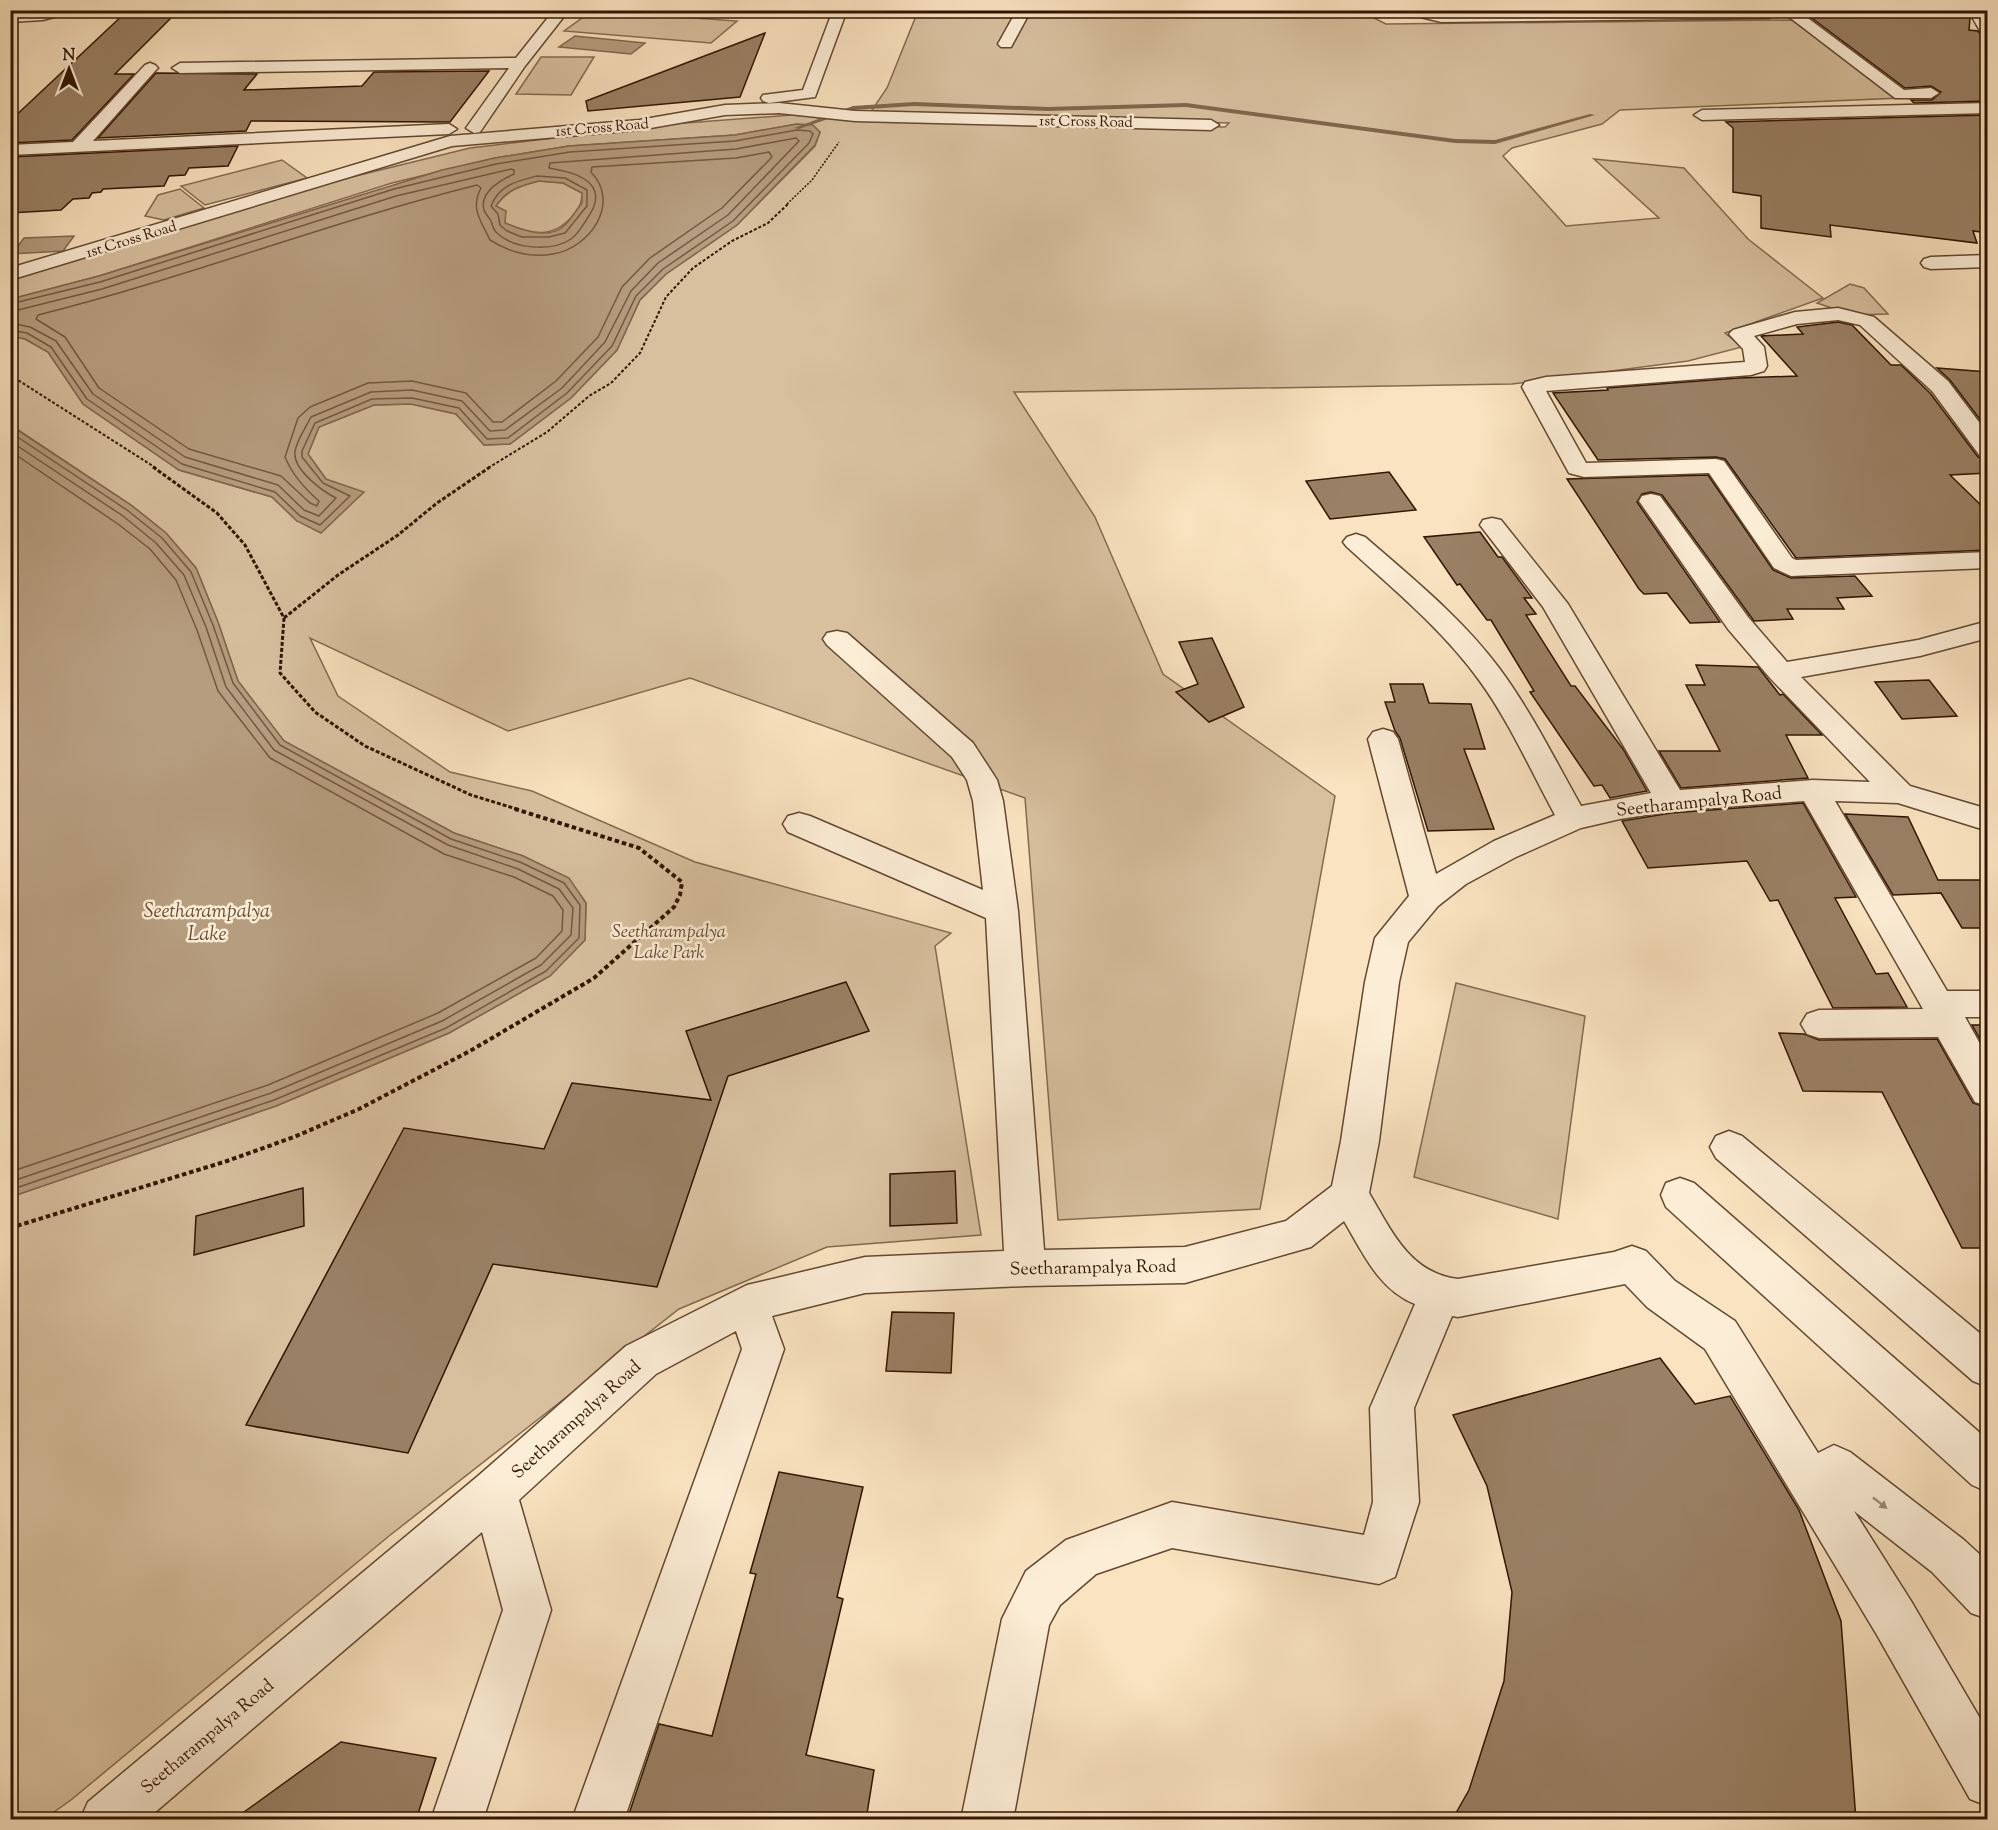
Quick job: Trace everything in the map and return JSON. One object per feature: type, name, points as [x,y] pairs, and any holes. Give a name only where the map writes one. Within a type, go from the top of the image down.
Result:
[{"type":"street","points":[[10,18],[43,16],[64,10]]},
{"type":"street","points":[[474,128],[520,63],[562,10]]},
{"type":"street","points":[[10,150],[474,128],[809,94],[840,10]]},
{"type":"street","points":[[1006,44],[1024,10]]},
{"type":"street","points":[[1409,10],[1441,18],[1767,12],[1909,110]]},
{"type":"street","points":[[1787,10],[1901,95],[1944,93]]},
{"type":"street","points":[[180,68],[520,63]]},
{"type":"street","points":[[79,146],[150,68]]},
{"type":"street","name":"1st Cross Road","points":[[10,274],[450,141],[639,125],[725,110],[779,108],[855,116],[1211,124]]},
{"type":"street","points":[[1702,115],[1988,108]]},
{"type":"street","points":[[1931,263],[1988,261]]},
{"type":"street","points":[[1988,452],[1940,386],[1867,321],[1838,314],[1795,318],[1740,334],[1753,347],[1756,366],[1751,368],[1546,384],[1533,387],[1577,468],[1584,470],[1716,466],[1783,563],[1791,568],[1988,560]]},
{"type":"street","points":[[1651,501],[1738,623],[1780,672],[1899,793]]},
{"type":"street","points":[[1492,525],[1555,604],[1671,801]]},
{"type":"street","points":[[1356,542],[1474,655],[1499,688],[1573,819]]},
{"type":"street","points":[[1780,672],[1920,648],[1988,629]]},
{"type":"street","points":[[837,639],[963,750],[974,764],[988,801],[1002,911],[1025,1268]]},
{"type":"street","points":[[1383,739],[1426,898]]},
{"type":"street","points":[[1813,790],[1988,1091]]},
{"type":"street","name":"Seetharampalya Road","points":[[106,1820],[494,1492],[641,1360],[747,1304],[865,1275],[1025,1268],[1185,1265],[1297,1235],[1349,1195],[1360,1142],[1383,982],[1392,938],[1426,898],[1455,876],[1505,849],[1573,819],[1620,807],[1813,790],[1899,793],[1983,823]]},
{"type":"street","points":[[799,824],[1002,911]]},
{"type":"street","points":[[1819,1024],[1944,1014],[1988,1004]]},
{"type":"street","points":[[1729,1147],[1988,1367]]},
{"type":"street","points":[[1349,1195],[1395,1266],[1408,1280],[1440,1295],[1458,1298],[1614,1270],[1632,1264],[1661,1294],[1720,1335],[1982,1764]]},
{"type":"street","points":[[1680,1195],[1988,1470]]},
{"type":"street","points":[[987,1820],[1026,1619],[1043,1588],[1082,1556],[1172,1525],[1379,1561],[1396,1502],[1392,1408],[1440,1295]]},
{"type":"street","points":[[598,1820],[763,1349],[747,1304]]},
{"type":"street","points":[[1834,1467],[1948,1556],[1988,1596]]},
{"type":"street","points":[[457,1820],[527,1610],[494,1492]]},
{"type":"path","points":[[284,618],[338,575],[398,535],[438,503],[492,465],[547,432],[590,396],[611,383],[640,353],[666,297],[693,268],[732,241],[768,223],[819,171],[840,141],[842,134]]},
{"type":"path","points":[[10,375],[168,476],[217,513],[245,545],[284,618],[280,673],[315,711],[365,746],[471,795],[639,848],[682,882],[680,895],[674,907],[594,978],[470,1051],[359,1109],[294,1137],[227,1161],[10,1228]]},
{"type":"green space","name":"Seetharampalya Lake Park","points":[[1321,10],[1366,14],[1386,24],[1792,20],[1900,98],[1620,110],[1602,124],[1512,148],[1503,156],[1566,226],[1659,218],[1594,159],[1684,168],[1748,239],[1823,298],[1725,333],[1742,347],[1688,361],[1512,384],[1014,392],[1095,517],[1163,674],[1335,796],[1260,1209],[1058,1220],[1025,798],[690,678],[508,731],[310,638],[338,696],[450,772],[532,791],[695,862],[951,933],[935,946],[981,1235],[827,1247],[679,1309],[389,1536],[71,1800],[44,1819],[11,1820],[10,1197],[276,1106],[449,1033],[550,976],[585,940],[586,903],[568,878],[523,856],[454,833],[284,741],[238,681],[218,622],[196,568],[166,533],[131,505],[11,425],[11,336],[25,339],[48,352],[83,404],[179,470],[272,497],[297,521],[326,479],[308,454],[319,427],[374,405],[411,404],[456,414],[484,445],[510,444],[571,398],[617,350],[640,300],[666,274],[737,225],[815,146],[820,132],[797,124],[735,135],[569,146],[495,158],[392,183],[99,276],[11,299],[11,280],[319,185],[470,148],[672,124],[792,115],[864,120],[1225,127],[1229,123],[870,113],[887,88],[918,11]]},
{"type":"green space","points":[[592,11],[737,21],[711,43],[564,31]]},
{"type":"green space","points":[[541,57],[594,57],[571,95],[516,94]]},
{"type":"green space","points":[[282,160],[307,178],[205,205],[181,186]]},
{"type":"green space","points":[[539,181],[563,183],[582,193],[582,199],[574,214],[559,228],[550,231],[533,232],[505,223],[504,217],[496,206],[515,189]]},
{"type":"green space","points":[[180,189],[204,208],[164,220],[145,216],[158,195]]},
{"type":"green space","points":[[1850,284],[1864,288],[1888,314],[1852,315],[1817,303]]},
{"type":"green space","points":[[1456,983],[1585,1016],[1558,1219],[1414,1177]]},
{"type":"water","points":[[575,36],[645,43],[631,54],[559,47]]},
{"type":"water","points":[[797,124],[813,125],[820,132],[815,145],[737,225],[666,274],[640,300],[617,350],[571,398],[510,444],[484,445],[456,414],[411,404],[374,405],[319,427],[308,454],[326,479],[364,492],[321,533],[297,521],[272,497],[179,470],[83,404],[48,352],[25,339],[11,336],[11,299],[99,276],[442,170],[495,158],[569,146],[735,135]],"holes":[[[539,181],[563,183],[582,193],[582,203],[567,224],[558,230],[543,233],[512,226],[505,223],[506,211],[496,206],[510,192],[520,187]]]},
{"type":"water","points":[[74,236],[63,251],[12,254],[24,238]]},
{"type":"water","name":"Seetharampalya Lake","points":[[10,425],[131,505],[166,533],[196,568],[218,622],[238,681],[284,741],[454,833],[523,856],[569,878],[586,903],[585,940],[550,976],[449,1033],[276,1106],[11,1197]]},
{"type":"building","points":[[1801,10],[1966,10],[1970,18],[1969,30],[1978,31],[1988,53],[1988,101],[1914,103],[1911,100],[1932,100],[1941,92],[1931,86],[1905,88]]},
{"type":"building","points":[[177,12],[115,74],[134,74],[72,140],[10,143],[10,121],[125,13]]},
{"type":"building","points":[[765,33],[740,97],[588,111],[586,101]]},
{"type":"building","points":[[489,71],[450,122],[251,121],[246,131],[98,138],[156,73],[257,74],[244,90],[362,86],[374,72]]},
{"type":"building","points":[[1988,115],[1988,233],[1973,231],[1977,243],[1830,225],[1831,237],[1761,228],[1761,196],[1733,192],[1733,128],[1726,122]]},
{"type":"building","points":[[238,146],[228,166],[189,168],[185,175],[169,176],[164,186],[103,189],[101,192],[92,193],[89,198],[73,199],[61,210],[10,213],[10,157]]},
{"type":"building","points":[[1838,322],[1852,325],[1891,365],[1901,365],[1930,393],[1978,457],[1988,460],[1988,473],[1950,475],[1988,512],[1988,550],[1796,558],[1725,459],[1716,457],[1598,460],[1553,393],[1738,378],[1797,376],[1761,336],[1803,334],[1797,327]]},
{"type":"building","points":[[1937,368],[1988,372],[1988,430],[1950,380]]},
{"type":"building","points":[[1389,472],[1416,510],[1330,519],[1306,481]]},
{"type":"building","points":[[1708,475],[1773,570],[1791,578],[1855,576],[1872,596],[1837,598],[1844,609],[1787,609],[1793,619],[1754,621],[1662,495],[1651,492],[1642,494],[1637,502],[1720,622],[1690,623],[1667,593],[1644,594],[1639,589],[1567,479]]},
{"type":"building","points":[[1480,532],[1498,557],[1502,557],[1532,598],[1524,598],[1536,614],[1526,615],[1571,686],[1575,686],[1623,749],[1647,791],[1610,798],[1602,785],[1594,786],[1530,692],[1534,691],[1491,620],[1487,620],[1460,584],[1457,585],[1424,537]]},
{"type":"building","points":[[1212,638],[1244,707],[1209,722],[1176,692],[1198,684],[1179,642]]},
{"type":"building","points":[[1696,665],[1758,667],[1780,695],[1783,694],[1822,735],[1786,735],[1808,778],[1681,788],[1659,751],[1720,751],[1686,685],[1705,685]]},
{"type":"building","points":[[1929,680],[1957,716],[1902,719],[1875,682]]},
{"type":"building","points":[[1390,684],[1423,684],[1429,703],[1471,704],[1485,749],[1464,749],[1494,829],[1428,831],[1400,738],[1395,731],[1385,702],[1395,702]]},
{"type":"building","points":[[1803,803],[1856,897],[1835,898],[1876,974],[1888,973],[1907,1007],[1833,1008],[1778,900],[1770,901],[1747,861],[1648,868],[1622,821],[1671,813]]},
{"type":"building","points":[[1845,814],[1908,817],[1938,880],[1988,880],[1988,928],[1962,928],[1941,893],[1893,895]]},
{"type":"building","points":[[846,982],[869,1031],[728,1076],[657,1287],[493,1264],[408,1453],[246,1425],[404,1128],[544,1149],[572,1083],[711,1100],[686,1031]]},
{"type":"building","points":[[1972,1025],[1988,1025],[1988,1053]]},
{"type":"building","points":[[1779,1033],[1804,1034],[1819,1040],[1937,1039],[1973,1103],[1988,1108],[1988,1248],[1962,1248],[1882,1092],[1803,1091]]},
{"type":"building","points":[[955,1171],[957,1223],[890,1226],[890,1174]]},
{"type":"building","points":[[303,1188],[304,1226],[194,1255],[196,1216]]},
{"type":"building","points":[[892,1312],[954,1313],[951,1373],[886,1371]]},
{"type":"building","points":[[1660,1358],[1695,1404],[1730,1396],[1799,1510],[1841,1621],[1856,1820],[1452,1820],[1469,1790],[1504,1681],[1512,1592],[1487,1486],[1453,1415]]},
{"type":"building","points":[[779,1472],[863,1487],[837,1597],[843,1599],[806,1755],[874,1770],[866,1820],[627,1820],[659,1724],[712,1736],[756,1574],[750,1573]]},
{"type":"building","points":[[341,1742],[436,1758],[416,1820],[233,1820]]},
{"type":"waterway","points":[[797,128],[853,108],[914,104],[1048,109],[1186,105],[1455,141],[1495,142],[1592,115]]}]
